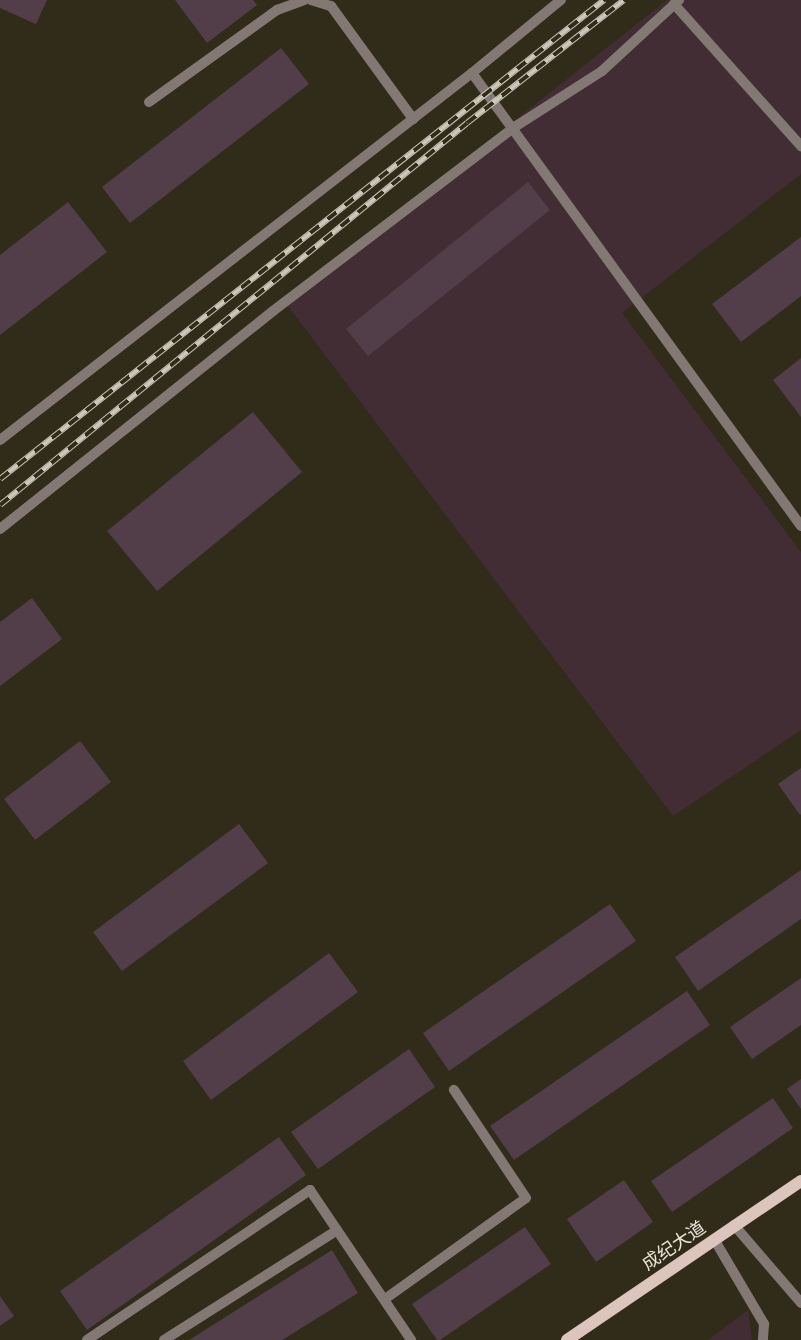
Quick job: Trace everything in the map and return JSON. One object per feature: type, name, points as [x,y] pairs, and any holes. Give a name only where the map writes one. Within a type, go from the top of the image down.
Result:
[{"type":"main road","name":"成纪大道","points":[[567,1340],[801,1181]]},
{"type":"street","points":[[149,102],[277,10],[304,0]]},
{"type":"street","points":[[310,0],[331,6],[413,119]]},
{"type":"street","points":[[0,440],[472,73],[561,0]]},
{"type":"street","points":[[0,529],[273,311],[513,128],[602,71],[676,2],[801,146]]},
{"type":"street","points":[[472,73],[801,526]]},
{"type":"street","points":[[385,1299],[526,1198],[454,1090]]},
{"type":"street","points":[[88,1340],[310,1190],[411,1340]]},
{"type":"street","points":[[734,1225],[801,1303]]},
{"type":"street","points":[[164,1340],[337,1230]]},
{"type":"street","points":[[714,1239],[764,1324],[764,1340]]},
{"type":"shaded area","points":[[667,0],[801,0],[801,174],[622,313],[801,552],[801,730],[673,816],[285,302]]},
{"type":"shaded area","points":[[748,1310],[752,1340],[708,1340]]},
{"type":"building","points":[[0,0],[47,0],[36,24],[0,8]]},
{"type":"building","points":[[175,0],[253,0],[257,5],[207,43]]},
{"type":"building","points":[[281,48],[309,84],[130,223],[102,187]]},
{"type":"building","points":[[528,182],[550,210],[368,356],[346,329]]},
{"type":"building","points":[[68,202],[107,252],[0,335],[0,255]]},
{"type":"building","points":[[801,237],[801,296],[741,342],[712,304]]},
{"type":"building","points":[[801,358],[801,417],[773,380]]},
{"type":"building","points":[[253,412],[302,472],[157,591],[107,531]]},
{"type":"building","points":[[32,598],[62,639],[0,686],[0,622]]},
{"type":"building","points":[[80,741],[111,782],[35,840],[4,799]]},
{"type":"building","points":[[801,768],[801,814],[800,815],[778,784]]},
{"type":"building","points":[[239,824],[268,863],[122,971],[93,932]]},
{"type":"building","points":[[801,870],[801,919],[698,991],[675,957]]},
{"type":"building","points":[[610,904],[636,941],[449,1071],[423,1033]]},
{"type":"building","points":[[329,953],[358,992],[211,1100],[183,1061]]},
{"type":"building","points":[[801,978],[801,1025],[752,1059],[730,1027]]},
{"type":"building","points":[[687,991],[710,1025],[514,1160],[490,1126]]},
{"type":"building","points":[[409,1049],[435,1087],[318,1169],[291,1132]]},
{"type":"building","points":[[801,1079],[801,1109],[787,1089]]},
{"type":"building","points":[[773,1098],[793,1128],[672,1212],[651,1181]]},
{"type":"building","points":[[279,1137],[306,1175],[87,1330],[60,1291]]},
{"type":"building","points":[[624,1180],[653,1222],[596,1262],[567,1219]]},
{"type":"building","points":[[525,1227],[551,1264],[440,1340],[437,1340],[412,1304]]},
{"type":"building","points":[[332,1250],[358,1293],[282,1340],[189,1340]]},
{"type":"building","points":[[0,1296],[14,1316],[0,1326]]},
{"type":"railway","points":[[0,479],[604,0]]},
{"type":"railway","points":[[0,505],[467,123],[624,0]]}]
